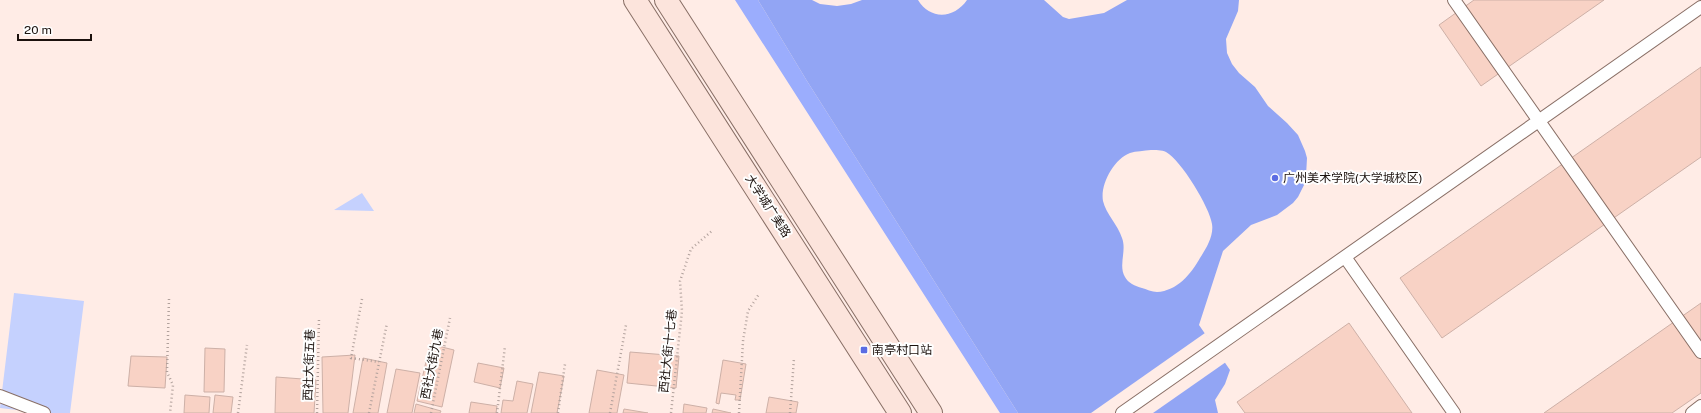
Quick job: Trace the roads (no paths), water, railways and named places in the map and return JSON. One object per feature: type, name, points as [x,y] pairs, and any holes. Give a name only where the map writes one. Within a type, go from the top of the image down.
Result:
[{"type":"main road","name":"大学城广美路","points":[[635,0],[900,413]]},
{"type":"main road","points":[[666,0],[931,413]]},
{"type":"lane","points":[[1454,0],[1701,352]]},
{"type":"lane","points":[[1122,413],[1701,7]]},
{"type":"lane","points":[[1345,257],[1454,413]]},
{"type":"lane","points":[[0,396],[44,413]]},
{"type":"lane","points":[[1692,413],[1701,406]]},
{"type":"place","name":"广州美术学院(大学城校区)","points":[[1275,178]]},
{"type":"place","name":"南亭村口站","points":[[864,350]]}]
